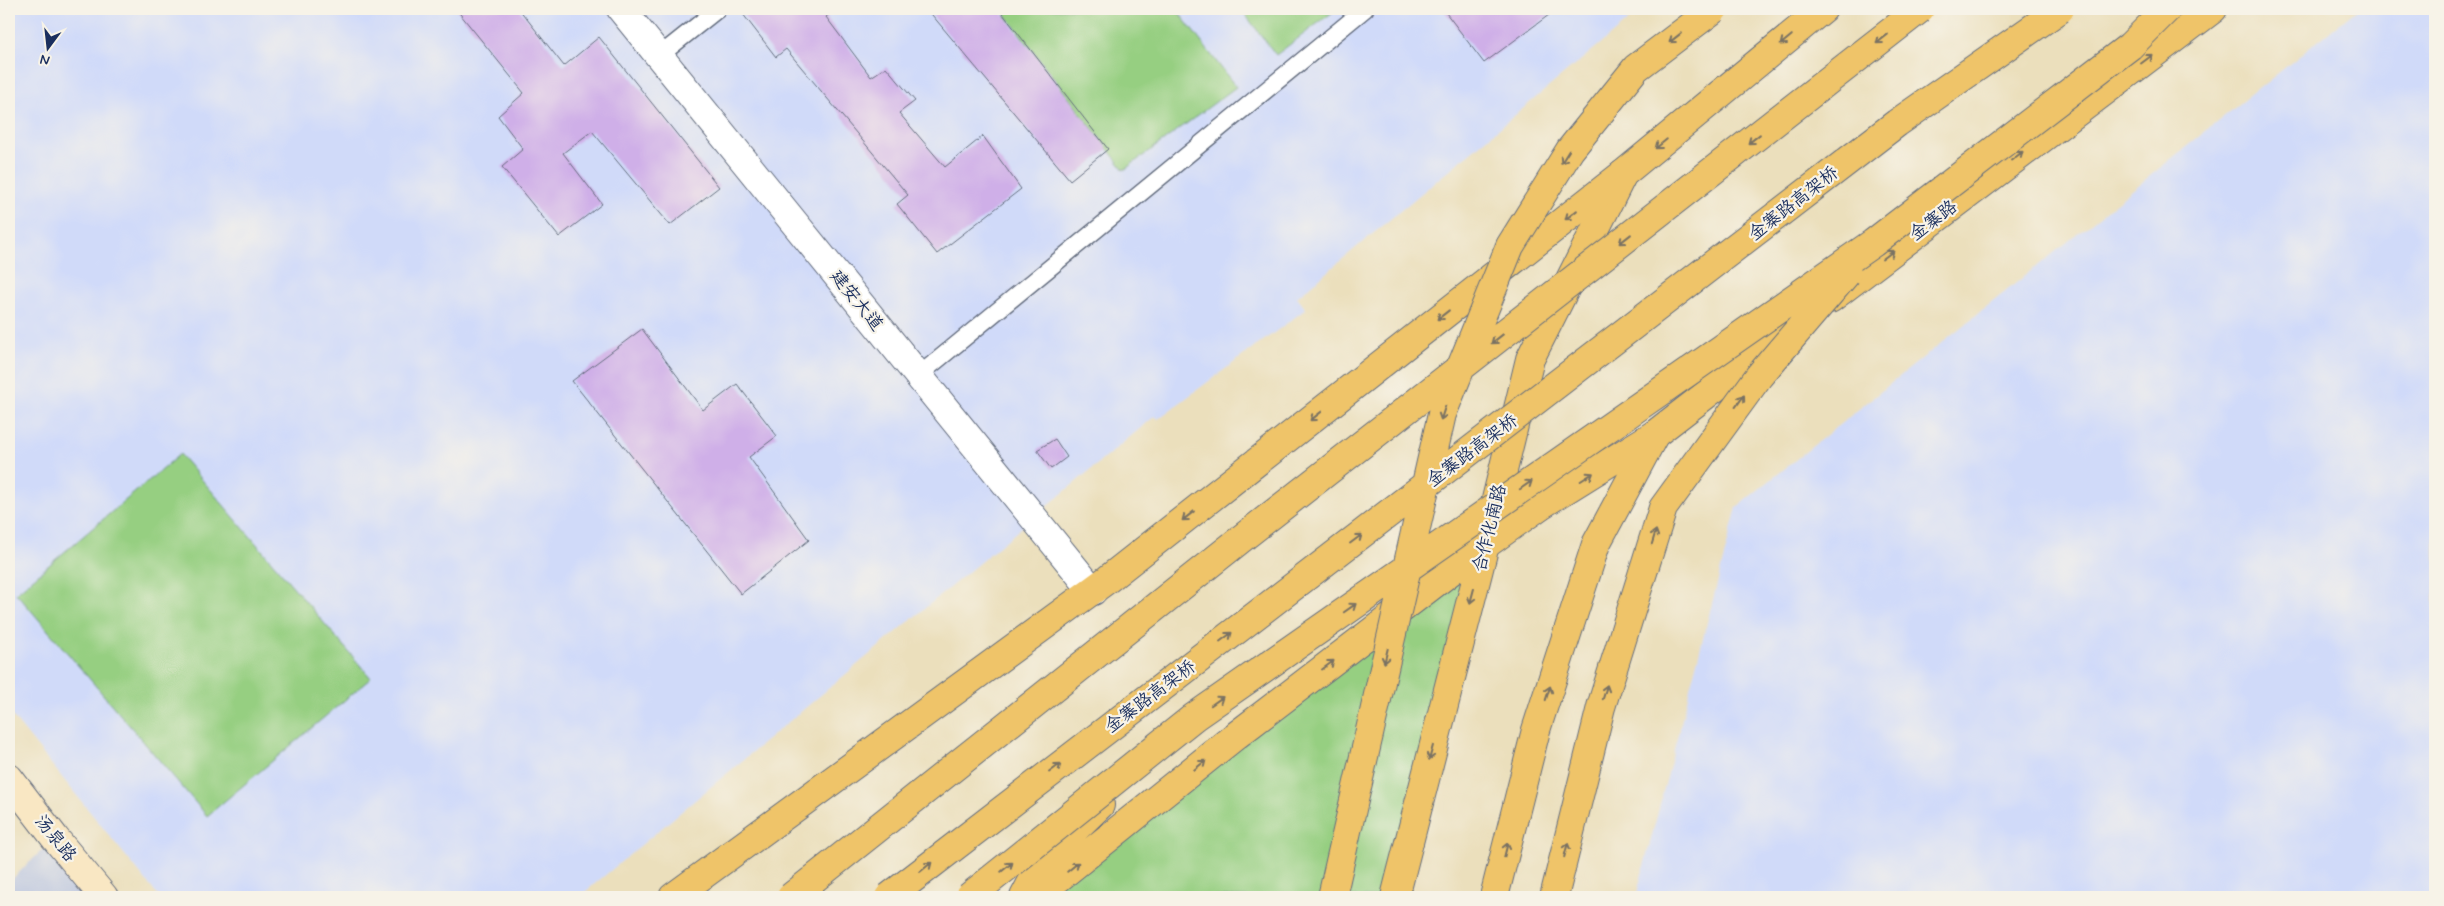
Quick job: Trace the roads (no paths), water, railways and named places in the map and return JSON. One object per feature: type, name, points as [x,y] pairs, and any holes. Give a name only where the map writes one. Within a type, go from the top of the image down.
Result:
[{"type":"main road","points":[[1332,897],[1442,414],[1510,246],[1570,150],[1636,68],[1714,9]]},
{"type":"main road","points":[[673,897],[1093,591],[1623,174],[1823,9]]},
{"type":"main road","points":[[790,897],[1246,535],[1920,9]]},
{"type":"main road","name":"金寨路高架桥","points":[[889,897],[1897,124],[2060,9]]},
{"type":"main road","points":[[969,897],[1194,717],[1873,243],[2130,46],[2167,9]]},
{"type":"main road","name":"金寨路","points":[[1035,897],[1234,737],[1485,545],[1542,505],[1655,434],[2017,156],[2213,9]]},
{"type":"main road","name":"合作化南路","points":[[1395,897],[1485,545],[1530,359],[1623,174]]},
{"type":"main road","points":[[1554,897],[1601,707],[1663,508],[1759,376],[1873,243]]},
{"type":"main road","points":[[1494,897],[1536,730],[1596,544],[1655,434]]},
{"type":"main road","points":[[1024,897],[1044,859],[1194,717]]},
{"type":"street","name":"建安大道","points":[[621,9],[1093,591]]},
{"type":"street","name":"汤泉路","points":[[9,778],[104,897]]},
{"type":"lane","points":[[659,56],[718,9]]},
{"type":"lane","points":[[918,376],[1365,9]]}]
